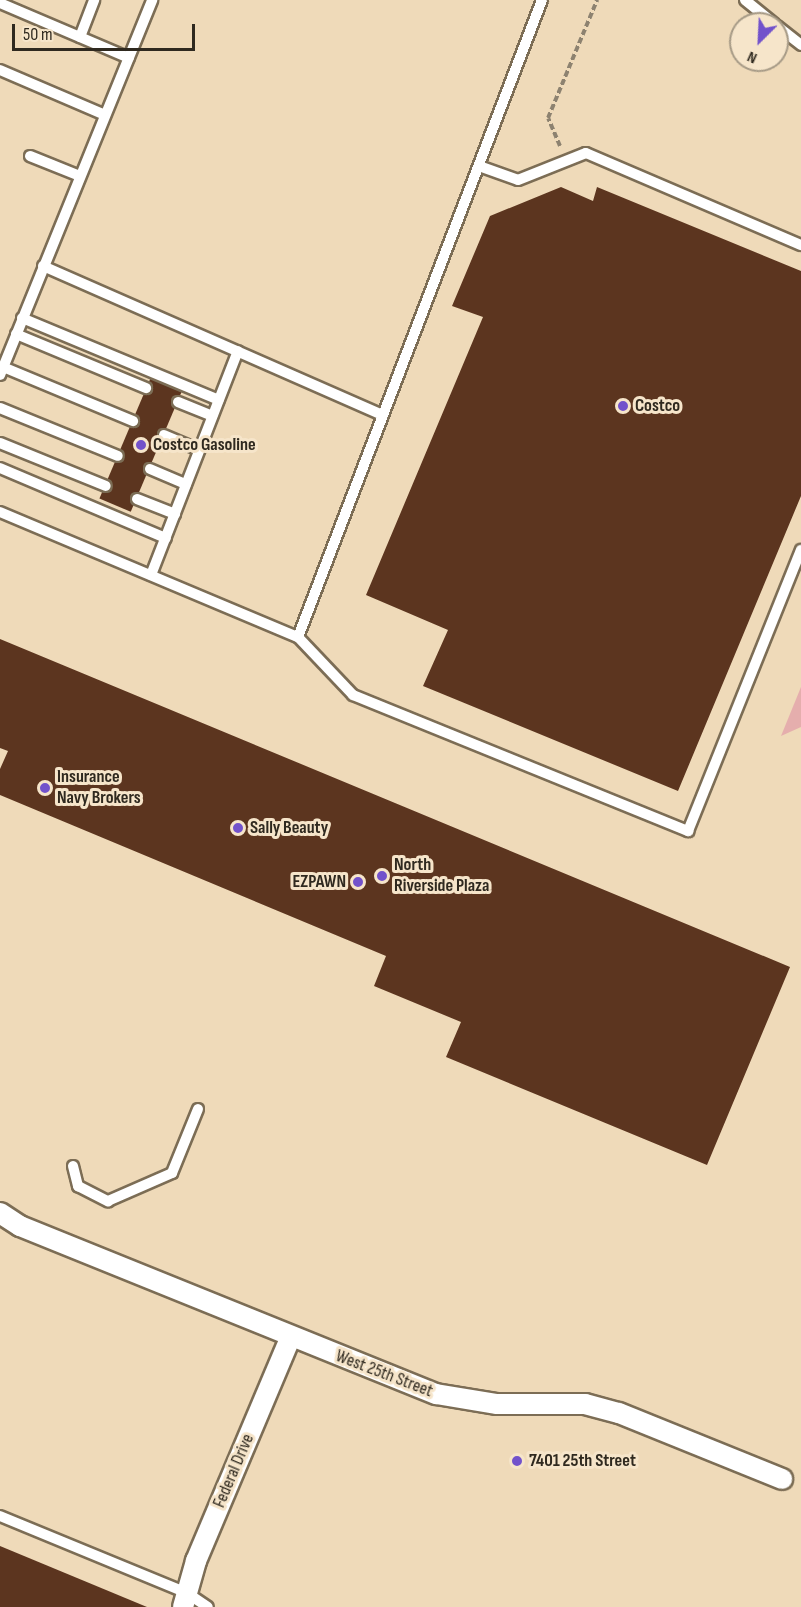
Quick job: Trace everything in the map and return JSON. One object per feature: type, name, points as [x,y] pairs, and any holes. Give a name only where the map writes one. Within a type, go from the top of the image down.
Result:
[{"type":"street","name":"West 25th Street","points":[[0,1213],[21,1226],[290,1338],[465,1401],[557,1401],[619,1413],[782,1479]]},
{"type":"street","name":"Federal Drive","points":[[185,1600],[196,1561],[290,1338]]},
{"type":"lane","points":[[80,37],[94,0]]},
{"type":"lane","points":[[133,421],[3,363],[152,0]]},
{"type":"lane","points":[[298,637],[542,0]]},
{"type":"lane","points":[[745,0],[760,12]]},
{"type":"lane","points":[[0,3],[129,58]]},
{"type":"lane","points":[[789,35],[801,45]]},
{"type":"lane","points":[[0,70],[105,115]]},
{"type":"lane","points":[[479,166],[518,180],[586,153],[801,245]]},
{"type":"lane","points":[[30,156],[80,176]]},
{"type":"lane","points":[[43,266],[382,415]]},
{"type":"lane","points":[[22,318],[219,400]]},
{"type":"lane","points":[[16,334],[146,388]]},
{"type":"lane","points":[[151,575],[238,351]]},
{"type":"lane","points":[[178,402],[212,416]]},
{"type":"lane","points":[[0,408],[118,456]]},
{"type":"lane","points":[[164,435],[199,450]]},
{"type":"lane","points":[[0,443],[106,486]]},
{"type":"lane","points":[[0,468],[166,538]]},
{"type":"lane","points":[[150,469],[186,484]]},
{"type":"lane","points":[[138,499],[175,514]]},
{"type":"lane","points":[[0,512],[298,637],[353,695],[688,831],[801,550]]},
{"type":"lane","points":[[73,1166],[78,1186],[108,1201],[172,1173],[198,1109]]},
{"type":"lane","points":[[0,1516],[185,1600],[208,1607]]},
{"type":"path","points":[[567,160],[548,118],[597,0]]},
{"type":"shaded area","name":"North Riverside Plaza","points":[[0,0],[801,0],[801,1607],[0,1607]]},
{"type":"shaded area","points":[[801,687],[801,727],[781,736]]},
{"type":"building","name":"Costco","points":[[561,187],[593,201],[597,187],[801,271],[801,496],[678,791],[423,686],[448,630],[366,595],[483,317],[452,306],[490,216]]},
{"type":"building","name":"Costco Gasoline","points":[[151,377],[182,390],[131,512],[99,499]]},
{"type":"building","name":"North Riverside Plaza","points":[[0,639],[790,967],[707,1165],[446,1057],[461,1022],[374,986],[386,956],[0,795],[0,769],[8,751],[0,748]]},
{"type":"building","points":[[0,1546],[147,1607],[0,1607]]},
{"type":"place","name":"Costco","points":[[623,406]]},
{"type":"place","name":"Costco Gasoline","points":[[141,445]]},
{"type":"place","name":"Insurance Navy Brokers","points":[[45,788]]},
{"type":"place","name":"Sally Beauty","points":[[238,828]]},
{"type":"place","name":"North Riverside Plaza","points":[[382,876]]},
{"type":"place","name":"EZPAWN","points":[[358,882]]},
{"type":"place","name":"7401 25th Street","points":[[517,1461]]}]
